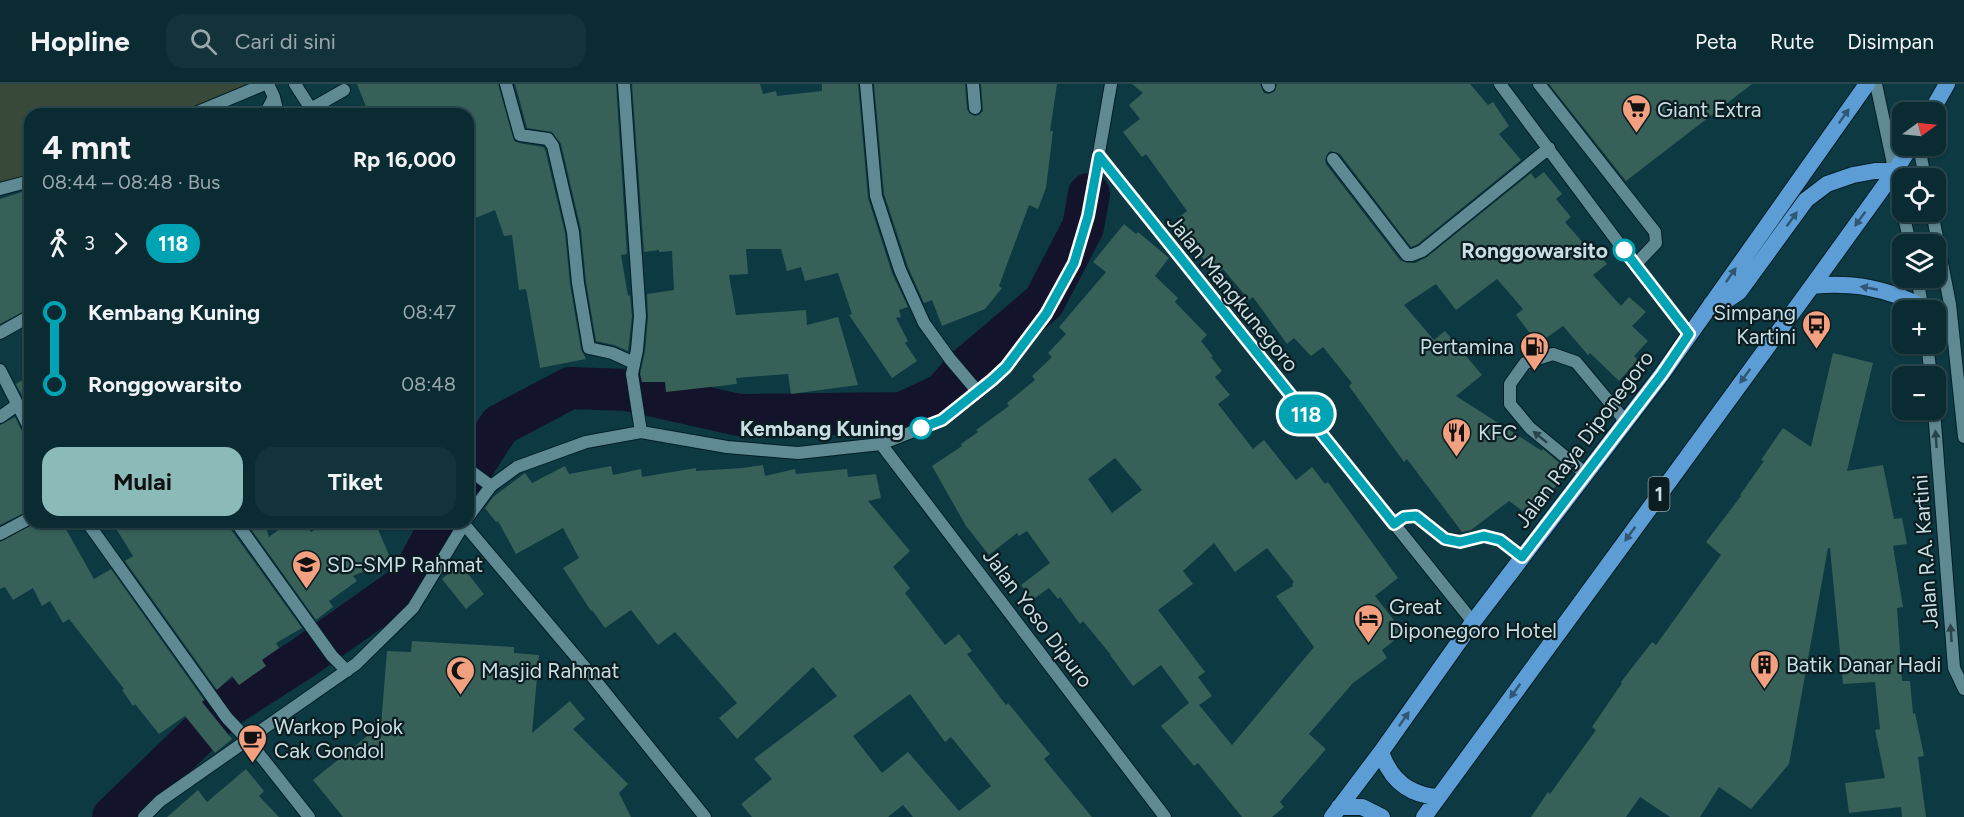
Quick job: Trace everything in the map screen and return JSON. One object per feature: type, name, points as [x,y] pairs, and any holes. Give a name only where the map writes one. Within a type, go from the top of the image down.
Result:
[{"type":"highway","name":"Jalan Raya Diponegoro","points":[[1335,812],[1381,752],[1473,622],[1662,374],[1866,84]]},
{"type":"highway","points":[[1937,102],[1947,84]]},
{"type":"highway","points":[[1711,304],[1727,300],[1739,292],[1806,200],[1827,184],[1853,175],[1892,171]]},
{"type":"highway","name":"1","points":[[1424,817],[1892,175]]},
{"type":"highway","points":[[1812,286],[1835,284],[1866,287],[1899,295],[1908,300]]},
{"type":"highway","points":[[1381,752],[1389,771],[1403,786],[1420,794],[1437,797]]},
{"type":"highway","points":[[1335,812],[1350,806],[1362,807],[1382,817]]},
{"type":"street","points":[[208,108],[267,84],[277,108]]},
{"type":"street","points":[[295,84],[306,108]]},
{"type":"street","points":[[506,84],[520,135],[548,139],[553,146],[573,232],[578,283],[589,348],[612,353],[633,368]]},
{"type":"street","points":[[624,84],[640,316],[633,368],[641,432]]},
{"type":"street","points":[[866,84],[876,196],[900,270],[924,323],[978,392]]},
{"type":"street","points":[[973,84],[975,108]]},
{"type":"street","points":[[474,509],[491,486],[517,467],[586,442],[641,432],[727,447],[798,453],[881,444],[942,420],[1006,367],[1046,314],[1074,263],[1088,216],[1111,84]]},
{"type":"street","points":[[1500,84],[1689,334]]},
{"type":"street","points":[[1539,84],[1655,232],[1656,243],[1635,265]]},
{"type":"street","points":[[1876,84],[1894,168]]},
{"type":"street","points":[[311,108],[337,90]]},
{"type":"street","points":[[268,108],[274,97]]},
{"type":"street","points":[[1333,159],[1407,255],[1412,255],[1422,251],[1549,148]]},
{"type":"street","name":"Jalan Mangkunegoro","points":[[1099,156],[1473,622]]},
{"type":"street","points":[[0,189],[24,183]]},
{"type":"street","points":[[1934,222],[1950,304],[1964,437]]},
{"type":"street","points":[[0,333],[24,319]]},
{"type":"street","points":[[1586,474],[1530,428],[1509,404],[1510,384],[1525,363],[1553,354],[1576,362],[1626,422]]},
{"type":"street","points":[[0,370],[24,418]]},
{"type":"street","points":[[0,417],[17,405]]},
{"type":"street","name":"Jalan R.A. Kartini","points":[[1935,420],[1954,668],[1964,689]]},
{"type":"street","name":"Jalan Yoso Dipuro","points":[[881,444],[1165,817]]},
{"type":"street","points":[[474,474],[491,486]]},
{"type":"street","points":[[1394,524],[1404,517],[1416,516],[1445,539],[1460,542],[1484,536],[1500,540],[1522,557]]},
{"type":"street","points":[[0,534],[24,521]]},
{"type":"street","points":[[91,528],[227,718],[248,740],[309,817]]},
{"type":"street","points":[[240,528],[332,656],[346,671]]},
{"type":"street","points":[[144,817],[160,801],[356,664],[414,608],[461,528]]},
{"type":"street","points":[[471,528],[705,817]]},
{"type":"green space","points":[[0,84],[279,84],[219,108],[24,108],[24,177],[0,184]]},
{"type":"building","points":[[357,84],[498,84],[514,141],[545,149],[565,233],[570,284],[581,349],[586,359],[540,368],[526,289],[519,290],[512,235],[504,236],[495,210],[474,219],[474,108],[367,108]]},
{"type":"building","points":[[515,84],[616,84],[627,254],[621,255],[632,316],[628,351],[596,341],[586,282],[581,230],[561,144],[552,132],[527,128]]},
{"type":"building","points":[[632,84],[760,84],[763,94],[776,91],[777,96],[822,91],[822,84],[858,84],[868,198],[892,273],[908,307],[899,310],[901,317],[896,318],[908,341],[905,343],[917,361],[892,378],[849,315],[852,314],[838,273],[805,281],[801,267],[787,271],[781,249],[746,249],[748,274],[729,275],[736,315],[806,310],[807,325],[838,317],[858,385],[791,394],[788,374],[736,378],[737,384],[666,392],[665,382],[642,382],[640,374],[648,317],[647,294],[674,290],[672,251],[644,252]]},
{"type":"building","points":[[874,84],[965,84],[967,109],[975,116],[983,111],[981,84],[1057,84],[1050,131],[1053,131],[1046,188],[1038,209],[1029,205],[999,286],[1002,288],[985,309],[942,326],[932,300],[924,303],[908,267],[884,194]]},
{"type":"building","points":[[1132,84],[1260,84],[1264,93],[1269,94],[1275,91],[1277,84],[1470,84],[1488,105],[1493,102],[1509,126],[1499,134],[1521,160],[1418,244],[1411,247],[1340,154],[1331,151],[1325,160],[1400,260],[1407,263],[1415,263],[1427,257],[1531,173],[1535,179],[1544,172],[1562,194],[1556,199],[1571,217],[1565,222],[1590,251],[1594,248],[1607,264],[1593,275],[1621,306],[1629,297],[1646,312],[1632,326],[1648,341],[1634,356],[1638,360],[1619,381],[1590,353],[1588,355],[1563,326],[1538,344],[1516,315],[1523,309],[1497,279],[1456,310],[1436,284],[1404,305],[1434,340],[1445,331],[1482,375],[1456,396],[1542,451],[1543,449],[1568,470],[1532,518],[1509,501],[1471,530],[1462,532],[1407,459],[1404,462],[1349,386],[1352,383],[1323,347],[1311,356],[1294,338],[1287,344],[1253,297],[1249,300],[1223,269],[1215,275],[1183,231],[1186,228],[1179,217],[1187,211],[1146,154],[1142,157],[1123,132],[1140,119],[1129,105],[1143,93]]},
{"type":"building","name":"Giant Extra","points":[[1549,84],[1752,84],[1626,181]]},
{"type":"building","points":[[24,191],[24,311],[0,324],[0,199]]},
{"type":"building","points":[[1124,224],[1136,234],[1138,232],[1169,258],[1155,276],[1178,298],[1175,302],[1207,335],[1201,341],[1222,371],[1215,377],[1230,395],[1218,404],[1253,449],[1264,440],[1296,480],[1312,467],[1325,484],[1328,482],[1398,578],[1375,596],[1404,633],[1382,650],[1387,658],[1353,683],[1309,734],[1326,749],[1280,802],[1284,807],[1272,817],[1242,817],[1198,763],[1194,766],[1161,726],[1189,703],[1161,665],[1133,686],[1111,655],[1083,621],[1080,624],[1060,597],[1058,599],[1049,588],[1032,600],[1021,585],[1050,563],[1027,531],[1019,536],[1017,533],[989,555],[966,526],[932,466],[962,446],[961,444],[978,432],[976,430],[1009,406],[1007,403],[1035,380],[1032,376],[1052,357],[1048,353],[1066,334],[1059,327],[1106,272],[1093,262]],"holes":[[[1115,458],[1142,490],[1112,513],[1088,479]],[[1214,543],[1235,572],[1267,548],[1294,582],[1293,586],[1276,596],[1314,647],[1232,745],[1199,705],[1212,696],[1198,677],[1205,672],[1158,610],[1193,584],[1183,571]]]},
{"type":"building","points":[[1833,353],[1873,363],[1847,471],[1883,465],[1894,519],[1902,518],[1907,544],[1893,546],[1903,607],[1897,608],[1902,681],[1910,681],[1913,714],[1915,713],[1924,756],[1918,757],[1926,817],[1902,817],[1901,807],[1849,813],[1845,783],[1885,778],[1875,730],[1880,729],[1875,682],[1843,684],[1830,548],[1828,548],[1789,764],[1751,809],[1719,787],[1700,817],[1670,817],[1640,797],[1626,817],[1531,817],[1596,730],[1592,727],[1621,682],[1652,642],[1656,645],[1721,555],[1706,542],[1741,496],[1764,461],[1761,460],[1783,428],[1811,447]]},
{"type":"building","points":[[24,379],[24,399],[16,384]]},
{"type":"building","points":[[15,417],[24,434],[24,513],[0,525],[0,425]]},
{"type":"building","points":[[763,465],[765,476],[795,469],[796,474],[847,469],[848,477],[876,474],[881,498],[868,501],[910,551],[893,567],[910,588],[905,593],[945,645],[959,634],[972,651],[967,654],[1006,705],[1008,703],[1050,754],[1044,759],[1092,817],[913,817],[903,805],[888,817],[752,817],[741,804],[772,779],[754,759],[837,696],[813,667],[737,739],[719,718],[737,703],[675,632],[658,645],[631,610],[605,628],[563,568],[579,558],[563,528],[516,554],[498,521],[496,522],[485,508],[493,497],[525,473],[532,483],[565,466],[569,474],[611,466],[613,475],[641,469],[642,477],[696,468],[696,471]],"holes":[[[910,694],[945,742],[951,737],[991,786],[959,811],[908,752],[882,773],[853,736]]]},
{"type":"building","points":[[26,528],[65,528],[94,579],[111,569],[204,700],[202,702],[232,739],[215,753],[185,716],[159,734],[135,704],[133,706],[122,690],[124,689],[69,619],[63,623],[50,601],[42,606],[33,588],[13,600],[5,587],[0,589],[0,542]]},
{"type":"building","points":[[116,528],[230,528],[302,628],[276,643],[279,648],[262,660],[266,666],[239,685],[232,676],[217,690],[125,561],[133,556]]},
{"type":"building","points":[[250,528],[266,528],[269,537],[281,528],[308,528],[311,532],[317,528],[378,528],[391,560],[353,576],[357,581],[329,601],[333,607],[316,620]]},
{"type":"building","points":[[460,564],[484,594],[466,609],[442,579]]},
{"type":"building","points":[[412,641],[514,647],[514,653],[539,655],[532,733],[570,701],[585,719],[573,729],[628,784],[619,793],[631,817],[343,817],[313,780],[381,725],[387,651],[411,652]]},
{"type":"building","points":[[246,769],[264,791],[259,796],[279,817],[167,817],[198,790],[207,802]]},
{"type":"waterway","points":[[474,465],[500,425],[570,388],[627,390],[739,415],[902,413],[943,394],[964,370],[1044,302],[1083,227],[1089,194]]},
{"type":"waterway","points":[[113,817],[227,707],[303,658],[409,583],[439,528]]},
{"type":"bus line","name":"118","points":[[921,428],[942,420],[992,380],[1006,367],[1046,314],[1074,263],[1088,216],[1099,156],[1394,524],[1404,517],[1416,516],[1445,539],[1460,542],[1484,536],[1500,540],[1522,557],[1662,374],[1689,334],[1624,250]]},
{"type":"place","name":"Giant Extra","points":[[1636,134]]},
{"type":"place","name":"Ronggowarsito","points":[[1624,250]]},
{"type":"place","name":"Simpang Kartini","points":[[1817,350]]},
{"type":"place","name":"Pertamina","points":[[1535,372]]},
{"type":"place","name":"Kembang Kuning","points":[[921,428]]},
{"type":"place","name":"KFC","points":[[1457,458]]},
{"type":"place","name":"SD-SMP Rahmat","points":[[306,590]]},
{"type":"place","name":"Great Diponegoro Hotel","points":[[1368,644]]},
{"type":"place","name":"Batik Danar Hadi","points":[[1765,690]]},
{"type":"place","name":"Masjid Rahmat","points":[[460,696]]},
{"type":"place","name":"Warkop Pojok Cak Gondol","points":[[253,764]]}]
